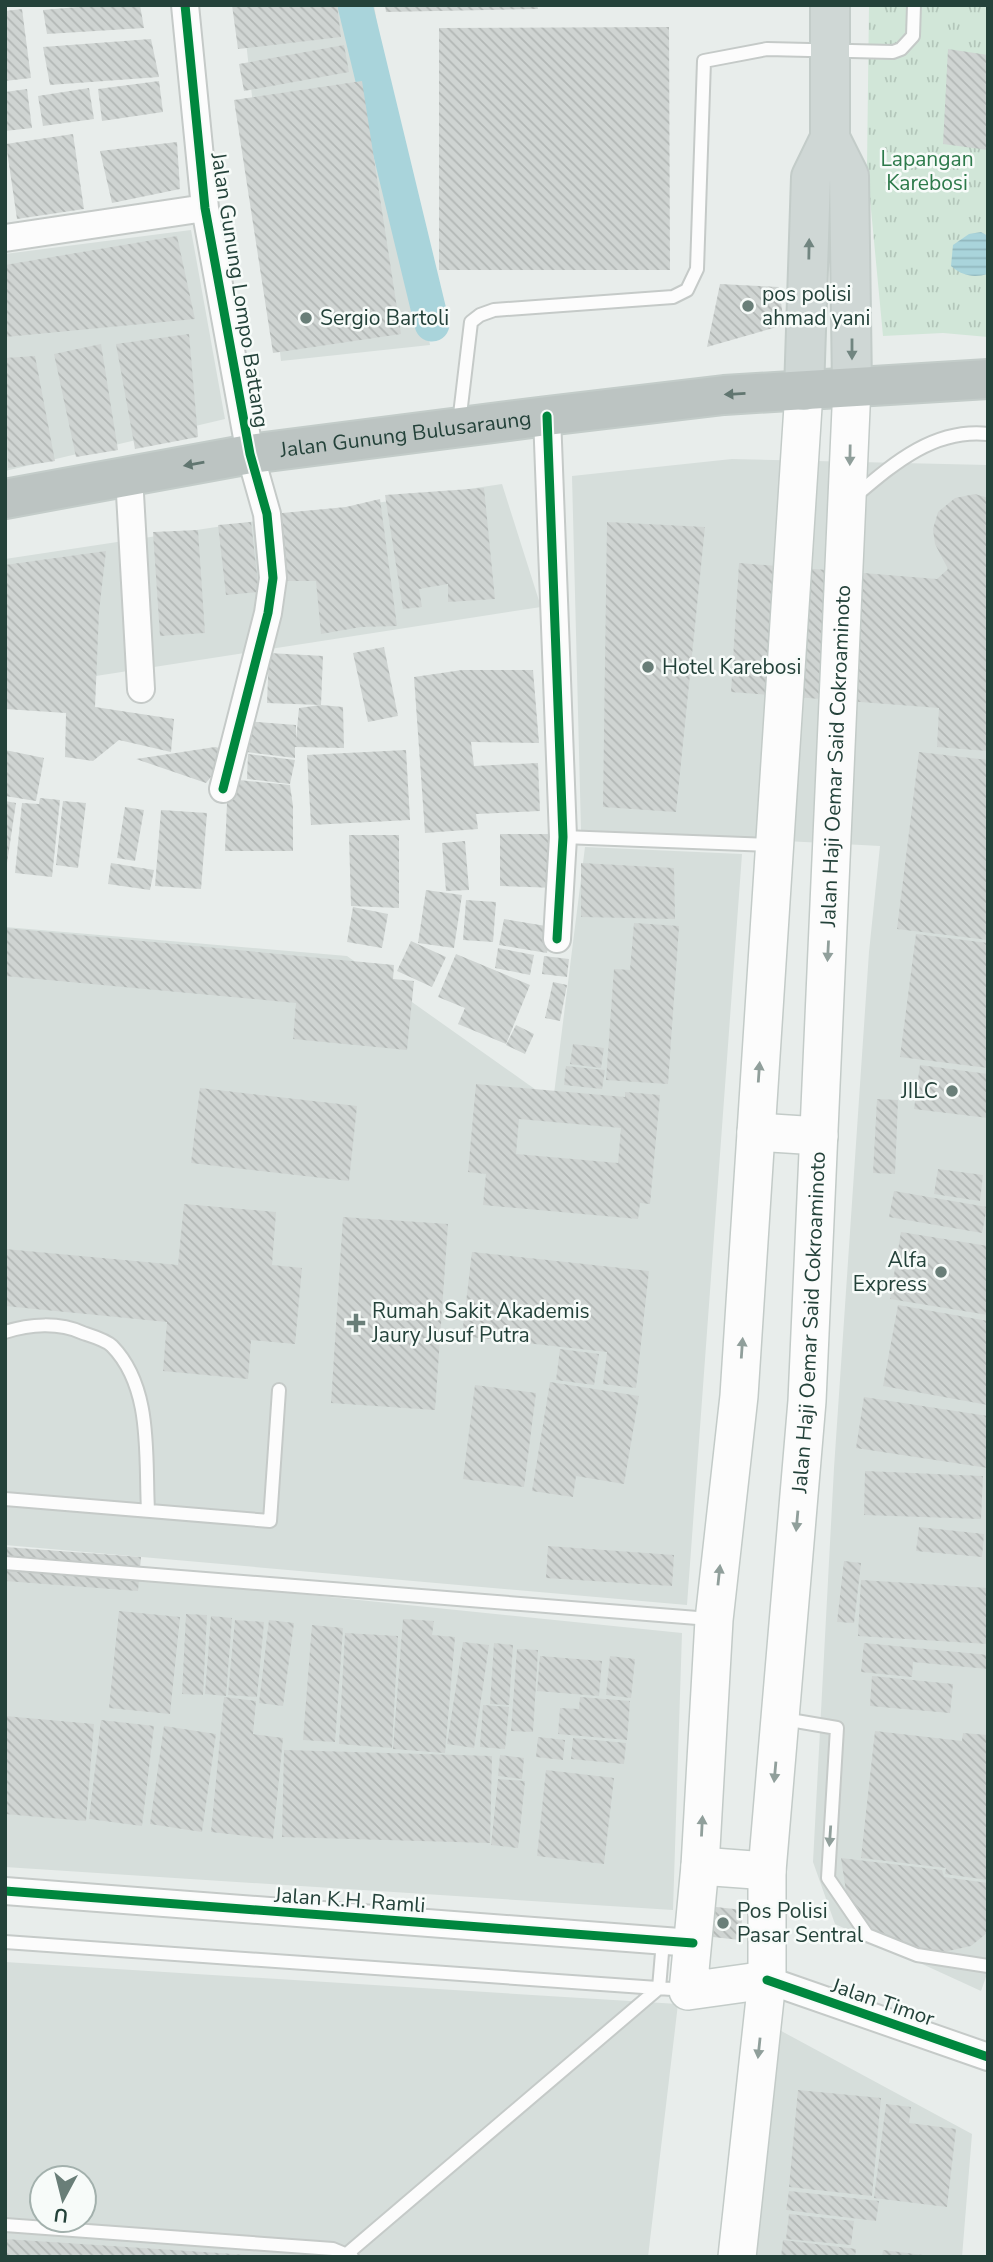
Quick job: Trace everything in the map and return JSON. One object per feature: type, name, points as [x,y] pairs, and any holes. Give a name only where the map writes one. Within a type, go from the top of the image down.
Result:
[{"type":"highway","name":"Jalan Gunung Bulusaraung","points":[[5,499],[250,454],[547,416],[724,395],[988,379]]},
{"type":"main road","points":[[767,1980],[674,1989],[678,1942],[700,1866],[714,1620],[739,1396],[804,391],[811,177],[830,138],[830,5]]},
{"type":"main road","points":[[830,138],[849,176],[852,386]]},
{"type":"main road","name":"Jalan Haji Oemar Said Cokroaminoto","points":[[737,2257],[767,1980],[767,1871],[807,1401],[849,502],[852,386]]},
{"type":"main road","points":[[755,1132],[819,1136]]},
{"type":"main road","points":[[700,1866],[767,1871]]},
{"type":"street","name":"Jalan Gunung Lompo Battang","points":[[184,5],[205,208],[250,454],[267,514],[273,578],[268,613],[223,789]]},
{"type":"street","points":[[5,238],[205,208]]},
{"type":"street","points":[[547,416],[562,837],[557,939]]},
{"type":"street","points":[[129,476],[141,689]]},
{"type":"street","name":"Jalan K.H. Ramli","points":[[5,1891],[678,1942]]},
{"type":"street","name":"Jalan Timor","points":[[767,1980],[988,2057]]},
{"type":"lane","points":[[458,427],[471,322],[480,315],[494,310],[673,297],[687,290],[697,269],[704,61],[767,48],[886,52],[901,49],[913,36],[914,5]]},
{"type":"lane","points":[[849,502],[901,458],[928,443],[973,433],[988,434]]},
{"type":"lane","points":[[562,837],[774,845]]},
{"type":"lane","points":[[5,1332],[24,1326],[70,1327],[111,1345],[131,1372],[145,1424],[148,1510]]},
{"type":"lane","points":[[5,1499],[270,1521],[279,1390]]},
{"type":"lane","points":[[5,1563],[714,1620]]},
{"type":"lane","points":[[780,1719],[837,1728],[828,1878],[867,1935],[917,1955],[988,1966]]},
{"type":"lane","points":[[5,1942],[674,1989]]},
{"type":"lane","points":[[5,2225],[333,2249],[350,2255],[674,1989]]},
{"type":"shaded area","points":[[242,5],[374,5],[430,345],[281,361]]},
{"type":"shaded area","points":[[191,230],[225,419],[5,471],[5,254]]},
{"type":"shaded area","points":[[732,459],[988,465],[988,1971],[981,1991],[835,1924],[813,1862],[834,1468],[869,952],[880,846],[581,830],[572,476]]},
{"type":"shaded area","points":[[502,484],[541,607],[5,690],[5,559]]},
{"type":"shaded area","name":"Rumah Sakit Akademis Jaury Jusuf Putra","points":[[585,847],[742,854],[687,1605],[5,1545],[5,927],[347,956],[553,1102]]},
{"type":"shaded area","points":[[5,1570],[155,1579],[682,1633],[673,1910],[5,1867]]},
{"type":"shaded area","points":[[5,1962],[678,2004],[648,2257],[5,2257]]},
{"type":"shaded area","points":[[772,2026],[972,2134],[962,2257],[751,2257]]},
{"type":"green space","name":"Lapangan Karebosi","points":[[869,5],[988,5],[988,337],[943,333],[883,336],[867,167]]},
{"type":"water","points":[[981,232],[988,236],[988,274],[968,275],[951,266],[953,245],[969,234]]},
{"type":"building","points":[[140,5],[144,28],[47,34],[43,10]]},
{"type":"building","points":[[232,5],[337,5],[341,37],[238,49]]},
{"type":"building","points":[[385,5],[537,5],[538,9],[386,12]]},
{"type":"building","points":[[22,9],[31,78],[5,81],[5,11]]},
{"type":"building","points":[[669,27],[670,270],[439,270],[439,28]]},
{"type":"building","points":[[151,39],[159,77],[50,85],[43,47]]},
{"type":"building","points":[[344,45],[349,72],[244,91],[239,64]]},
{"type":"building","points":[[948,49],[988,55],[988,150],[943,144]]},
{"type":"building","points":[[159,81],[163,112],[102,121],[98,89]]},
{"type":"building","points":[[362,81],[401,334],[273,353],[234,100]]},
{"type":"building","points":[[89,88],[94,119],[43,126],[38,96]]},
{"type":"building","points":[[27,89],[32,128],[5,131],[5,92]]},
{"type":"building","points":[[73,134],[84,209],[17,219],[6,144]]},
{"type":"building","points":[[177,142],[180,189],[112,203],[100,151]]},
{"type":"building","points":[[177,236],[195,319],[5,337],[5,265]]},
{"type":"building","name":"pos polisi ahmad yani","points":[[720,284],[779,287],[784,325],[707,347]]},
{"type":"building","points":[[189,334],[198,437],[135,449],[116,344]]},
{"type":"building","points":[[101,344],[118,450],[76,457],[54,354]]},
{"type":"building","points":[[35,356],[55,461],[8,468],[5,358]]},
{"type":"building","points":[[484,488],[495,599],[448,602],[448,584],[419,589],[422,607],[403,609],[385,495]]},
{"type":"building","points":[[975,494],[988,498],[988,751],[937,747],[939,708],[731,692],[739,563],[937,579],[948,569],[935,544],[933,529],[938,512],[955,498]]},
{"type":"building","points":[[380,499],[397,626],[361,627],[321,634],[316,581],[277,581],[272,514],[346,507]]},
{"type":"building","points":[[251,522],[259,592],[226,595],[218,525]]},
{"type":"building","name":"Hotel Karebosi","points":[[607,522],[705,527],[676,812],[603,807]]},
{"type":"building","points":[[198,530],[205,633],[160,636],[153,532]]},
{"type":"building","points":[[106,551],[99,612],[95,707],[174,719],[171,752],[119,740],[93,761],[65,757],[66,713],[5,709],[5,565]]},
{"type":"building","points":[[384,647],[398,716],[368,722],[353,653]]},
{"type":"building","points":[[269,653],[323,656],[321,705],[267,703]]},
{"type":"building","points":[[462,670],[533,670],[539,743],[471,742],[474,766],[538,763],[540,811],[476,814],[478,829],[425,833],[414,677]]},
{"type":"building","points":[[321,705],[343,707],[344,748],[295,747],[295,758],[247,752],[244,721],[296,725],[296,740],[299,708]]},
{"type":"building","points":[[215,747],[232,751],[206,783],[136,759]]},
{"type":"building","points":[[5,750],[44,758],[36,801],[5,796]]},
{"type":"building","points":[[406,750],[410,820],[311,825],[307,755]]},
{"type":"building","points":[[919,752],[988,760],[988,940],[897,929]]},
{"type":"building","points":[[248,754],[295,760],[290,784],[247,779]]},
{"type":"building","points":[[228,779],[290,785],[293,851],[225,851]]},
{"type":"building","points":[[40,798],[60,800],[52,877],[15,873],[22,803],[39,804]]},
{"type":"building","points":[[5,801],[16,803],[7,863],[5,863]]},
{"type":"building","points":[[63,801],[86,803],[78,868],[56,865]]},
{"type":"building","points":[[125,807],[144,810],[135,861],[117,858]]},
{"type":"building","points":[[161,810],[207,813],[201,889],[155,886]]},
{"type":"building","points":[[500,834],[556,834],[556,888],[500,886]]},
{"type":"building","points":[[349,835],[399,835],[399,908],[351,906]]},
{"type":"building","points":[[465,841],[469,890],[446,891],[442,843]]},
{"type":"building","points":[[111,863],[154,870],[150,890],[108,884]]},
{"type":"building","points":[[581,863],[674,868],[675,919],[581,917]]},
{"type":"building","points":[[426,890],[462,895],[454,948],[418,943]]},
{"type":"building","points":[[466,900],[496,902],[493,942],[463,940]]},
{"type":"building","points":[[353,907],[388,914],[382,948],[347,942]]},
{"type":"building","points":[[504,919],[552,927],[547,953],[499,945]]},
{"type":"building","points":[[634,923],[679,926],[668,1084],[606,1080],[614,969],[630,970]]},
{"type":"building","points":[[5,928],[394,965],[393,979],[414,981],[407,1050],[293,1039],[296,1003],[5,976]]},
{"type":"building","points":[[916,934],[988,943],[988,1068],[900,1057]]},
{"type":"building","points":[[411,941],[446,957],[432,987],[397,971]]},
{"type":"building","points":[[498,948],[534,955],[530,975],[495,968]]},
{"type":"building","points":[[456,954],[530,985],[506,1044],[458,1024],[465,1008],[438,997]]},
{"type":"building","points":[[544,956],[569,959],[567,977],[542,974]]},
{"type":"building","points":[[553,982],[567,985],[560,1021],[545,1018]]},
{"type":"building","points":[[516,1025],[534,1034],[525,1054],[506,1045]]},
{"type":"building","points":[[573,1044],[604,1048],[601,1068],[570,1064]]},
{"type":"building","name":"JILC","points":[[920,1065],[988,1074],[988,1118],[914,1109]]},
{"type":"building","points":[[566,1066],[605,1070],[602,1089],[564,1085]]},
{"type":"building","points":[[476,1084],[625,1097],[625,1092],[660,1095],[650,1204],[640,1203],[638,1219],[483,1205],[486,1174],[468,1172]],"holes":[[[519,1119],[621,1128],[618,1163],[516,1154]]]},
{"type":"building","points":[[200,1088],[357,1106],[349,1181],[191,1163]]},
{"type":"building","points":[[877,1099],[898,1100],[895,1174],[873,1173]]},
{"type":"building","points":[[938,1169],[983,1175],[980,1201],[934,1194]]},
{"type":"building","points":[[894,1191],[987,1207],[982,1233],[889,1217]]},
{"type":"building","points":[[184,1204],[276,1212],[272,1265],[302,1268],[295,1344],[251,1340],[248,1379],[163,1371],[167,1322],[5,1306],[5,1249],[178,1265]]},
{"type":"building","points":[[343,1217],[448,1224],[435,1410],[331,1403]]},
{"type":"building","name":"Alfa Express","points":[[901,1232],[988,1246],[988,1315],[890,1299]]},
{"type":"building","points":[[472,1252],[649,1271],[636,1388],[603,1384],[607,1352],[462,1336]]},
{"type":"building","points":[[898,1305],[988,1321],[988,1405],[883,1386]]},
{"type":"building","points":[[560,1349],[599,1354],[594,1385],[556,1380]]},
{"type":"building","points":[[550,1382],[639,1396],[624,1484],[576,1476],[573,1497],[532,1491]]},
{"type":"building","points":[[475,1385],[536,1393],[524,1487],[463,1479]]},
{"type":"building","points":[[864,1397],[988,1416],[988,1468],[856,1448]]},
{"type":"building","points":[[865,1471],[983,1476],[981,1519],[864,1515]]},
{"type":"building","points":[[919,1527],[984,1534],[982,1557],[916,1551]]},
{"type":"building","points":[[548,1546],[674,1555],[672,1586],[546,1578]]},
{"type":"building","points":[[5,1547],[141,1557],[138,1591],[5,1581]]},
{"type":"building","points":[[844,1561],[861,1563],[854,1623],[837,1622]]},
{"type":"building","points":[[861,1580],[988,1588],[988,1644],[858,1636]]},
{"type":"building","points":[[119,1611],[180,1617],[170,1714],[109,1708]]},
{"type":"building","points":[[186,1614],[207,1615],[203,1695],[182,1694]]},
{"type":"building","points":[[211,1616],[232,1618],[226,1696],[205,1694]]},
{"type":"building","points":[[403,1619],[434,1621],[432,1635],[455,1637],[445,1753],[393,1749]]},
{"type":"building","points":[[235,1620],[264,1622],[257,1697],[228,1695]]},
{"type":"building","points":[[269,1620],[294,1623],[283,1706],[259,1703]]},
{"type":"building","points":[[312,1625],[343,1628],[335,1742],[303,1740]]},
{"type":"building","points":[[345,1633],[398,1636],[392,1748],[339,1744]]},
{"type":"building","points":[[463,1642],[489,1645],[474,1748],[447,1744]]},
{"type":"building","points":[[494,1643],[513,1645],[509,1705],[490,1704]]},
{"type":"building","points":[[864,1643],[988,1655],[988,1669],[913,1662],[912,1677],[861,1672]]},
{"type":"building","points":[[517,1649],[538,1650],[533,1732],[511,1731]]},
{"type":"building","points":[[540,1656],[602,1661],[599,1696],[537,1691]]},
{"type":"building","points":[[610,1656],[635,1659],[631,1698],[606,1695]]},
{"type":"building","points":[[872,1676],[953,1684],[950,1713],[870,1706]]},
{"type":"building","points":[[224,1697],[256,1701],[253,1734],[283,1738],[273,1839],[211,1832]]},
{"type":"building","points":[[580,1697],[630,1701],[627,1740],[558,1734],[560,1708],[579,1709]]},
{"type":"building","points":[[483,1705],[509,1707],[505,1749],[480,1747]]},
{"type":"building","points":[[5,1716],[94,1724],[86,1821],[5,1814]]},
{"type":"building","points":[[101,1720],[154,1726],[142,1826],[89,1819]]},
{"type":"building","points":[[164,1726],[216,1734],[202,1832],[150,1824]]},
{"type":"building","points":[[875,1731],[962,1741],[963,1733],[988,1735],[988,1880],[945,1874],[946,1868],[861,1858]]},
{"type":"building","points":[[538,1737],[565,1740],[563,1760],[536,1757]]},
{"type":"building","points":[[573,1738],[626,1743],[624,1764],[571,1759]]},
{"type":"building","points":[[284,1750],[492,1756],[490,1843],[282,1837]]},
{"type":"building","points":[[500,1755],[524,1758],[522,1779],[498,1776]]},
{"type":"building","points":[[546,1770],[614,1778],[604,1864],[537,1856]]},
{"type":"building","points":[[498,1779],[525,1781],[518,1848],[491,1845]]},
{"type":"building","points":[[841,1858],[942,1870],[944,1877],[988,1883],[988,1932],[971,1946],[925,1956],[875,1941],[848,1904]]},
{"type":"building","name":"Pos Polisi Pasar Sentral","points":[[707,1906],[743,1910],[740,1940],[704,1936]]},
{"type":"building","points":[[798,2090],[881,2098],[872,2196],[789,2187]]},
{"type":"building","points":[[886,2104],[911,2107],[909,2123],[956,2129],[947,2207],[874,2198]]},
{"type":"building","points":[[789,2191],[879,2201],[876,2221],[786,2210]]},
{"type":"building","points":[[789,2214],[854,2221],[851,2245],[786,2239]]},
{"type":"building","points":[[5,2239],[249,2255],[249,2257],[5,2257]]},
{"type":"building","points":[[783,2240],[856,2249],[855,2257],[781,2257]]},
{"type":"building","points":[[883,2250],[923,2255],[923,2257],[882,2257]]},
{"type":"waterway","points":[[355,5],[432,324]]},
{"type":"cycle path","points":[[185,5],[205,208],[250,454],[267,514],[273,578],[268,613],[223,789]]},
{"type":"cycle path","points":[[547,416],[563,837],[557,939]]},
{"type":"cycle path","points":[[5,1891],[693,1943]]},
{"type":"cycle path","points":[[767,1980],[988,2057]]},
{"type":"place","name":"pos polisi ahmad yani","points":[[748,306]]},
{"type":"place","name":"Sergio Bartoli","points":[[306,318]]},
{"type":"place","name":"Hotel Karebosi","points":[[648,667]]},
{"type":"place","name":"JILC","points":[[952,1091]]},
{"type":"place","name":"Alfa Express","points":[[941,1272]]},
{"type":"place","name":"Rumah Sakit Akademis Jaury Jusuf Putra","points":[[356,1323]]},
{"type":"place","name":"Pos Polisi Pasar Sentral","points":[[723,1923]]}]
